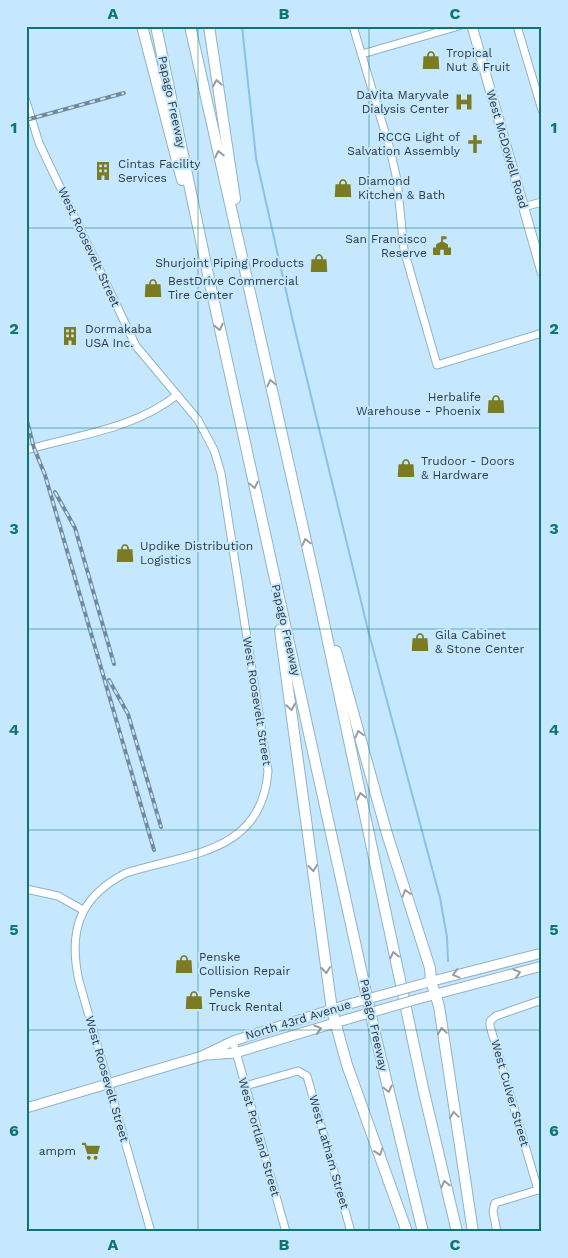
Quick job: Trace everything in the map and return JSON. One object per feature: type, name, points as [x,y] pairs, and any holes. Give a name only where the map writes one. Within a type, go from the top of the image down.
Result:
[{"type":"highway","points":[[142,26],[209,279]]},
{"type":"highway","name":"Papago Freeway","points":[[156,26],[273,572],[379,1047],[424,1232]]},
{"type":"highway","points":[[190,26],[317,590],[412,1040],[457,1232]]},
{"type":"highway","points":[[209,26],[246,270]]},
{"type":"highway","points":[[273,572],[332,1010],[335,1024],[407,1232]]},
{"type":"highway","points":[[317,590],[343,674],[387,834],[430,968],[426,982],[430,996],[439,1006],[473,1232]]},
{"type":"main road","name":"West McDowell Road","points":[[472,26],[542,272]]},
{"type":"main road","name":"North 43rd Avenue","points":[[26,1108],[202,1056],[233,1041],[349,1004],[426,982],[542,953]]},
{"type":"main road","name":"North 43rd Avenue","points":[[202,1056],[235,1053],[348,1019],[542,966]]},
{"type":"street","points":[[353,26],[390,150],[397,180],[404,250],[437,365],[542,333]]},
{"type":"street","points":[[362,54],[459,26]]},
{"type":"street","points":[[518,26],[542,110]]},
{"type":"street","name":"West Roosevelt Street","points":[[26,100],[39,143],[136,346],[177,394],[204,430],[214,450],[220,473],[266,757],[267,782],[259,810],[236,837],[210,849],[126,874],[102,888],[83,910],[75,933],[74,958],[151,1232]]},
{"type":"street","points":[[523,207],[542,202]]},
{"type":"street","points":[[26,450],[130,422],[163,406],[177,394]]},
{"type":"street","points":[[26,889],[58,896],[83,910]]},
{"type":"street","name":"West Culver Street","points":[[540,1189],[490,1021],[496,1016],[542,1000]]},
{"type":"street","name":"West Portland Street","points":[[233,1041],[286,1232]]},
{"type":"street","name":"West Latham Street","points":[[245,1086],[298,1071],[308,1078],[351,1232]]},
{"type":"street","points":[[496,1232],[493,1207],[499,1201],[540,1189]]},
{"type":"waterway","points":[[242,26],[256,158],[294,326],[368,630],[440,898],[447,937],[448,961]]},
{"type":"railway","points":[[26,120],[124,93]]},
{"type":"railway","points":[[26,417],[34,448],[45,475],[154,850]]},
{"type":"railway","points":[[55,492],[75,528],[114,664]]},
{"type":"railway","points":[[109,680],[128,714],[161,827]]},
{"type":"place","name":"Tropical Nut & Fruit","points":[[431,60]]},
{"type":"place","name":"DaVita Maryvale Dialysis Center","points":[[464,102]]},
{"type":"place","name":"RCCG Light of Salvation Assembly","points":[[475,144]]},
{"type":"place","name":"Cintas Facility Services","points":[[103,171]]},
{"type":"place","name":"Diamond Kitchen & Bath","points":[[343,188]]},
{"type":"place","name":"San Francisco Reserve","points":[[442,246]]},
{"type":"place","name":"Shurjoint Piping Products","points":[[319,263]]},
{"type":"place","name":"BestDrive Commercial Tire Center","points":[[153,288]]},
{"type":"place","name":"Dormakaba USA Inc.","points":[[70,336]]},
{"type":"place","name":"Herbalife Warehouse - Phoenix","points":[[496,404]]},
{"type":"place","name":"Trudoor - Doors & Hardware","points":[[406,468]]},
{"type":"place","name":"Updike Distribution Logistics","points":[[125,553]]},
{"type":"place","name":"Gila Cabinet & Stone Center","points":[[420,642]]},
{"type":"place","name":"Penske Collision Repair","points":[[184,964]]},
{"type":"place","name":"Penske Truck Rental","points":[[194,1000]]},
{"type":"place","name":"ampm","points":[[91,1151]]}]
